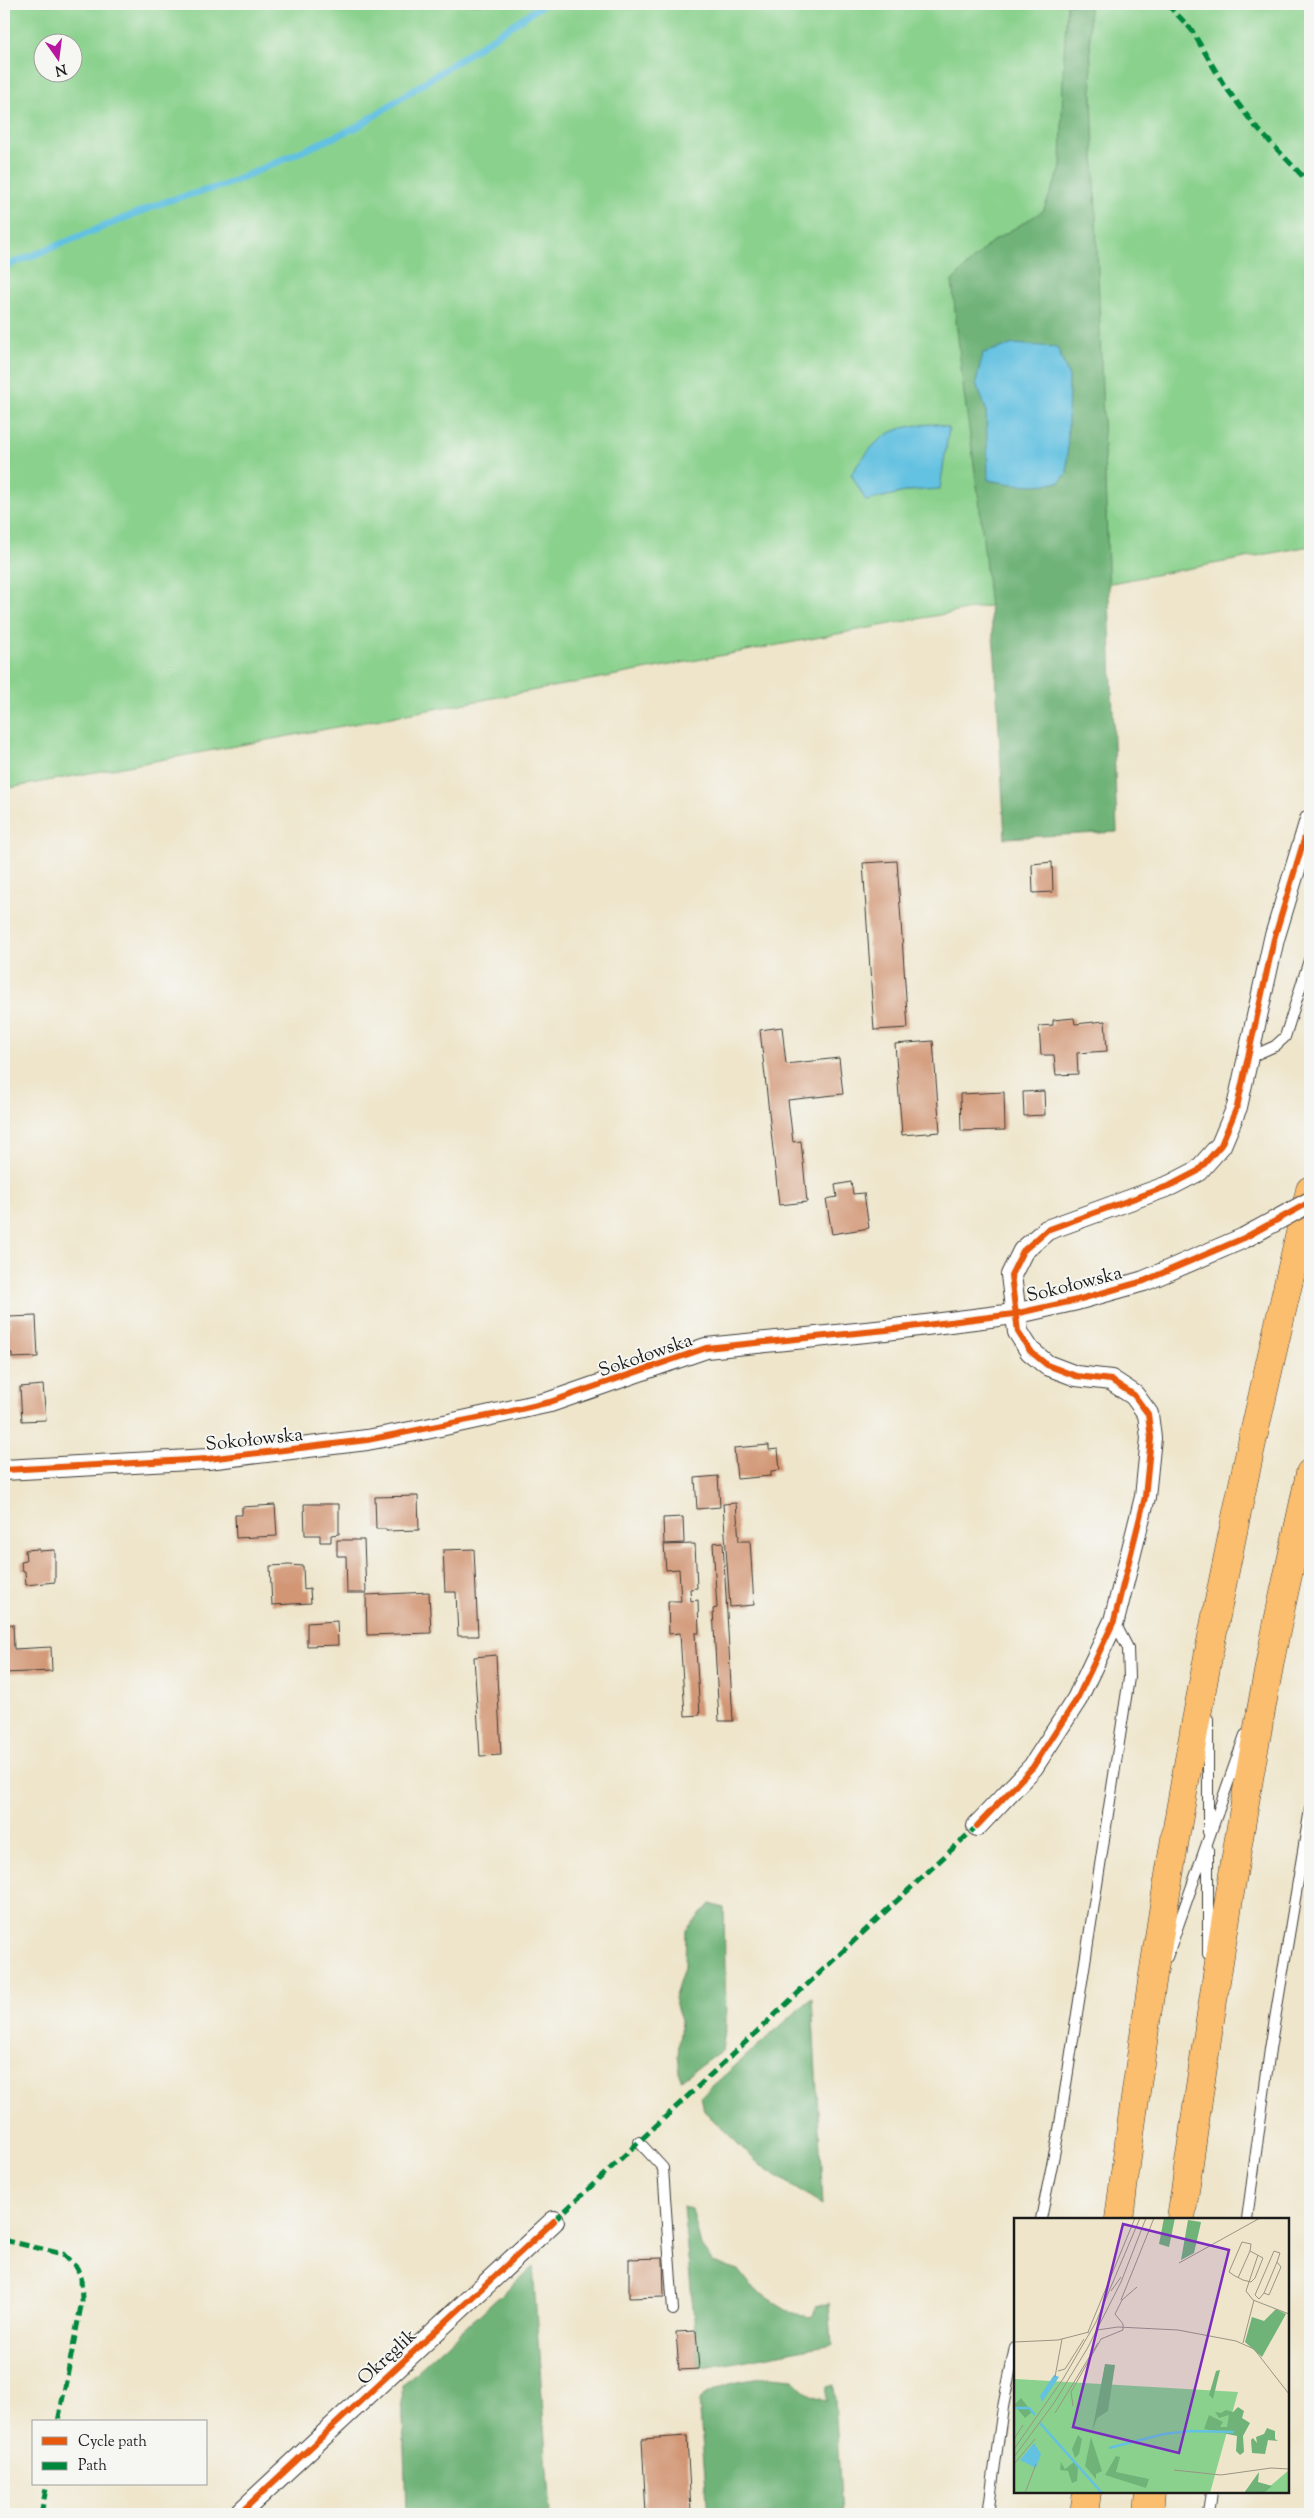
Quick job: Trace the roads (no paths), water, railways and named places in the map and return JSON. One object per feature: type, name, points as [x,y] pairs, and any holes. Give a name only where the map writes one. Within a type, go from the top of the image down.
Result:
[{"type":"highway","points":[[1118,2218],[1145,2019],[1208,1655],[1239,1502],[1310,1190]]},
{"type":"highway","points":[[1181,2218],[1208,2028],[1270,1665],[1310,1473]]},
{"type":"highway","points":[[1084,2514],[1087,2493]]},
{"type":"highway","points":[[1148,2514],[1150,2493]]},
{"type":"street","points":[[977,1826],[1033,1767],[1077,1699],[1114,1621],[1145,1497],[1151,1438],[1148,1414],[1134,1395],[1111,1380],[1076,1376],[1047,1365],[1030,1351],[1018,1332],[1014,1314],[1011,1275],[1023,1251],[1047,1230],[1171,1185],[1198,1171],[1221,1144],[1236,1107],[1274,938],[1310,820]]},
{"type":"street","name":"Sokołowska","points":[[4,1470],[208,1458],[367,1440],[550,1402],[706,1348],[886,1330],[1014,1314],[1077,1300],[1144,1281],[1244,1238],[1310,1202]]},
{"type":"street","name":"Okręglik","points":[[239,2514],[554,2221]]},
{"type":"lane","points":[[1248,1058],[1275,1046],[1285,1037],[1310,957]]},
{"type":"lane","points":[[1041,2218],[1060,2130],[1129,1678],[1128,1648],[1114,1621]]},
{"type":"lane","points":[[1208,1655],[1208,2028]]},
{"type":"lane","points":[[1145,2019],[1270,1665]]},
{"type":"lane","points":[[1247,2218],[1270,2050],[1310,1809]]},
{"type":"lane","points":[[639,2142],[663,2168],[674,2310]]},
{"type":"lane","points":[[988,2514],[1003,2407],[1014,2352]]},
{"type":"lane","points":[[1208,2514],[1210,2493]]},
{"type":"water","points":[[1014,344],[1057,347],[1069,377],[1067,473],[1060,482],[1024,485],[988,480],[986,409],[976,383],[983,353]]},
{"type":"water","points":[[938,424],[949,428],[940,489],[909,491],[866,501],[851,474],[869,450],[886,435],[896,430]]},
{"type":"waterway","points":[[4,267],[167,201],[225,185],[357,127],[544,4]]}]
